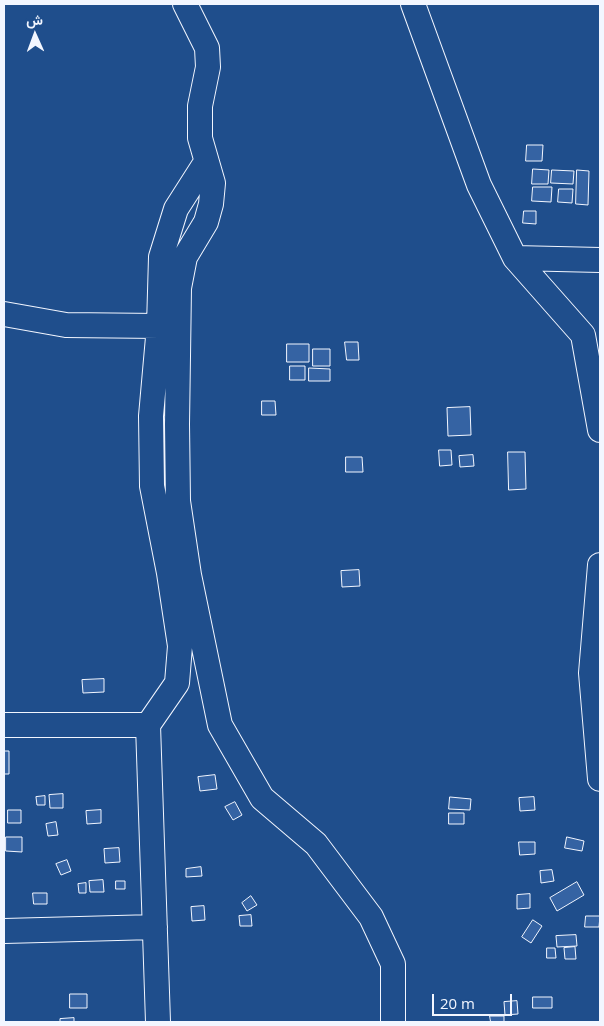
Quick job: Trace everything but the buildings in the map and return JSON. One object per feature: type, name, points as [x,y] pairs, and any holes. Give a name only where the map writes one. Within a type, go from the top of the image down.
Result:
[{"type":"street","points":[[185,4],[206,48],[208,67],[200,106],[200,138],[212,183],[211,204],[206,222],[185,256],[179,288],[178,501],[189,575],[220,725],[262,798],[316,844],[371,917],[393,964],[393,1022]]},
{"type":"street","points":[[412,4],[479,185],[515,258],[583,335],[600,430]]},
{"type":"street","points":[[158,1022],[148,725],[177,683],[180,646],[169,573],[152,486],[151,416],[159,326],[161,256],[176,209],[206,162]]},
{"type":"street","points":[[515,258],[600,260]]},
{"type":"street","points":[[4,314],[66,325],[159,326]]},
{"type":"street","points":[[600,565],[591,674],[600,780]]},
{"type":"street","points":[[4,725],[148,725]]},
{"type":"street","points":[[4,931],[155,927]]}]
